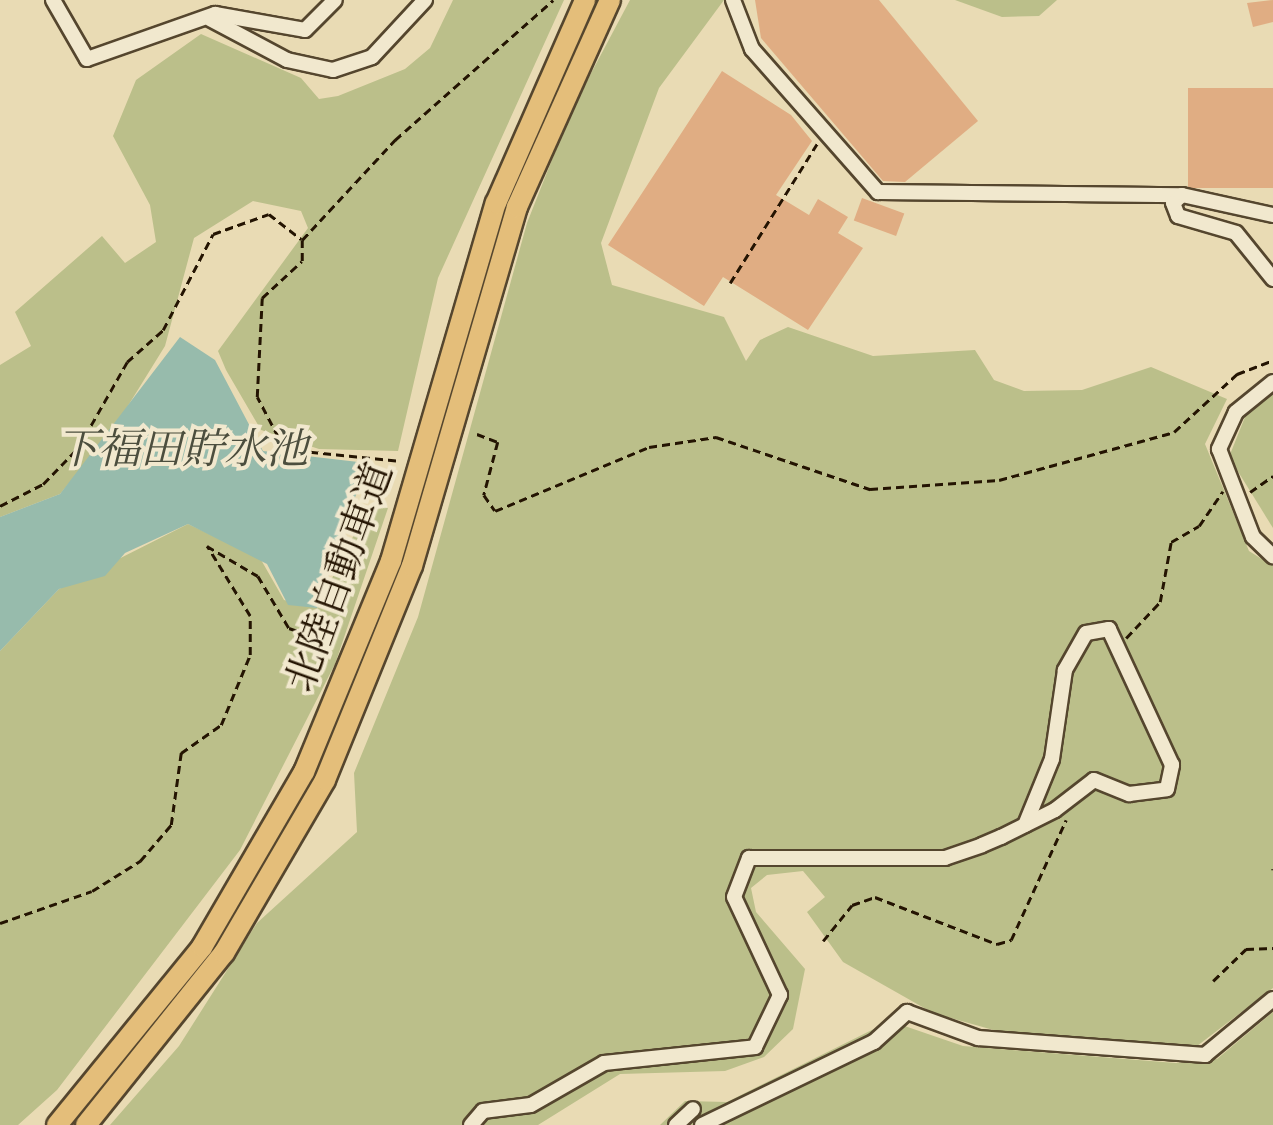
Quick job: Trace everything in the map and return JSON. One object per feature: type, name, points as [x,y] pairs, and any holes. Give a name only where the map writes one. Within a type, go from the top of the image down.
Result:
[{"type":"highway","name":"北陸自動車道","points":[[56,1125],[202,946],[313,754],[391,561],[496,203],[585,0]]},
{"type":"highway","name":"北陸自動車道","points":[[86,1125],[224,954],[341,745],[412,566],[517,207],[610,0]]},
{"type":"street","points":[[54,0],[87,58],[230,13],[294,32],[315,26],[335,0]]},
{"type":"street","points":[[210,19],[288,60],[332,70],[372,57],[425,0]]},
{"type":"street","points":[[733,0],[752,49],[821,136],[858,180],[891,197],[1182,196],[1273,215]]},
{"type":"street","points":[[1182,196],[1173,202],[1178,216],[1236,233],[1273,279]]},
{"type":"street","points":[[1273,382],[1221,436],[1234,494],[1273,556]]},
{"type":"street","points":[[472,1125],[483,1111],[530,1105],[604,1063],[755,1046],[780,994],[734,897],[749,858],[944,858],[1024,826],[1069,802],[1094,780],[1129,794],[1159,793],[1171,782],[1122,643],[1100,627],[1080,640],[1060,681],[1052,759],[1024,826]]},
{"type":"street","points":[[702,1125],[874,1042],[907,1012],[978,1038],[1205,1055],[1273,999]]},
{"type":"street","points":[[676,1125],[693,1109]]},
{"type":"path","points":[[396,461],[298,451],[260,411],[262,298],[302,261],[302,240],[395,140],[554,0]]},
{"type":"path","points":[[730,283],[821,136]]},
{"type":"path","points":[[0,506],[43,484],[78,448],[127,362],[163,330],[213,234],[269,214],[302,240]]},
{"type":"path","points":[[478,434],[498,442],[484,495],[495,511],[650,447],[716,437],[870,489],[1000,480],[1174,432],[1237,374],[1273,360]]},
{"type":"path","points":[[1122,643],[1160,602],[1172,542],[1200,526],[1234,494],[1273,476]]},
{"type":"path","points":[[0,923],[92,892],[140,861],[171,826],[181,753],[221,726],[250,655],[250,616],[207,546],[258,576],[289,628],[312,636]]},
{"type":"path","points":[[823,940],[852,906],[875,897],[998,944],[1010,940],[1069,802]]},
{"type":"path","points":[[1213,981],[1246,949],[1273,948]]},
{"type":"green space","points":[[453,0],[564,0],[438,278],[398,451],[319,449],[261,430],[226,370],[218,351],[308,228],[301,211],[253,201],[194,238],[165,346],[113,430],[60,494],[0,517],[0,365],[31,346],[15,312],[102,236],[125,263],[156,242],[150,205],[113,136],[136,80],[201,34],[301,78],[319,99],[338,96],[405,69],[430,48]]},
{"type":"green space","points":[[630,0],[724,0],[659,88],[601,243],[612,285],[724,317],[746,361],[760,340],[788,327],[873,356],[975,350],[994,380],[1024,391],[1082,390],[1151,367],[1227,399],[1205,444],[1249,551],[1273,566],[1273,988],[1197,1046],[997,1031],[933,1013],[843,962],[807,912],[825,897],[803,871],[767,875],[751,888],[756,912],[805,969],[793,1029],[764,1057],[725,1071],[620,1074],[538,1125],[110,1125],[179,1046],[257,923],[357,832],[354,773],[418,617],[527,223],[572,109]]},
{"type":"green space","points":[[955,0],[1057,0],[1039,16],[1002,17]]},
{"type":"green space","points":[[1273,393],[1273,528],[1229,457],[1247,412]]},
{"type":"green space","points":[[369,505],[388,508],[335,664],[240,850],[57,1090],[18,1125],[0,1125],[0,651],[59,589],[188,524],[260,558],[284,600],[317,608]]},
{"type":"green space","points":[[1273,1012],[1273,1125],[660,1125],[685,1101],[727,1102],[890,1021],[963,1046],[1176,1063],[1217,1059]]},
{"type":"water","name":"下福田貯水池","points":[[180,337],[215,360],[263,451],[367,463],[317,608],[288,605],[267,564],[188,524],[125,553],[105,576],[59,589],[0,651],[0,517],[60,494]]},
{"type":"building","points":[[755,0],[879,0],[978,121],[905,182],[883,181],[761,38]]},
{"type":"building","points":[[1273,0],[1273,22],[1253,27],[1247,3]]},
{"type":"building","points":[[722,71],[791,115],[812,141],[776,195],[809,215],[818,199],[848,217],[838,233],[863,248],[808,330],[723,277],[704,306],[608,245]]},
{"type":"building","points":[[1188,88],[1273,88],[1273,188],[1188,188]]},
{"type":"building","points":[[862,198],[904,213],[896,236],[854,221]]}]
